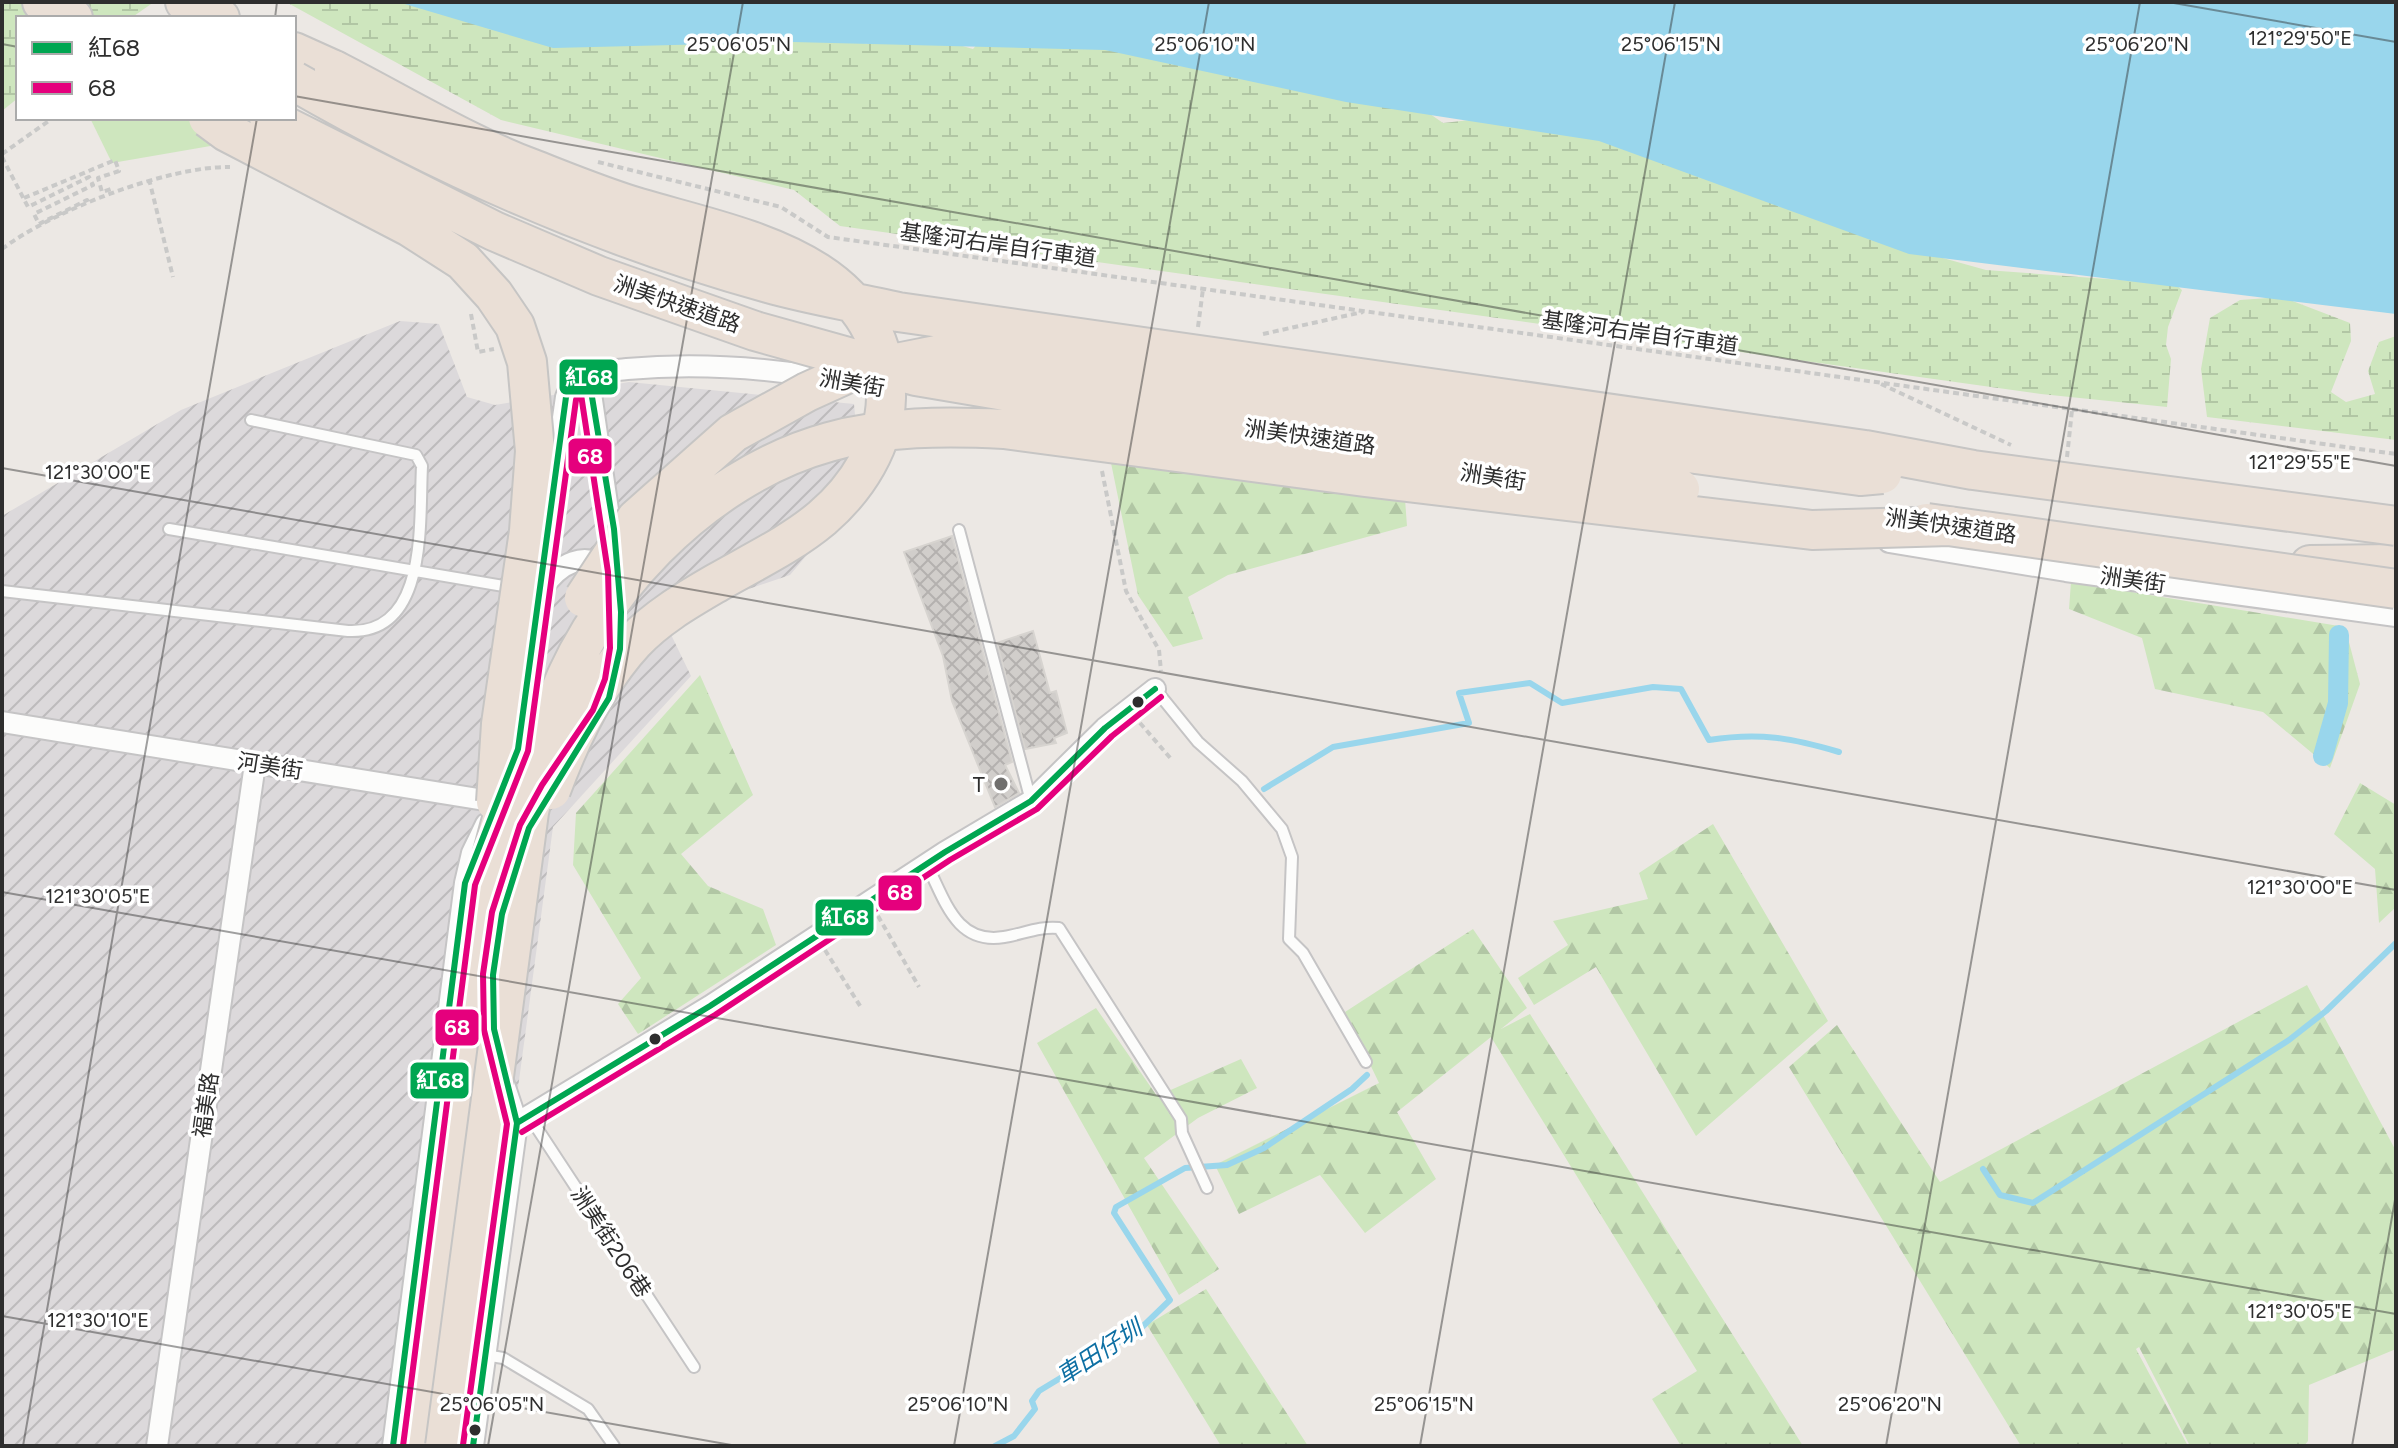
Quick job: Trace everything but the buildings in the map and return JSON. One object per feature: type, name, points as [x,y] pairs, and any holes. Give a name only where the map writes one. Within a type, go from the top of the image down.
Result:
[{"type":"highway","points":[[154,2],[180,16]]},
{"type":"highway","points":[[185,2],[216,16]]},
{"type":"highway","points":[[296,53],[526,167],[635,207],[790,255],[835,283],[863,315],[879,348],[886,379],[886,415],[872,457],[851,488],[822,518],[669,612],[635,641],[605,679],[507,861]]},
{"type":"highway","points":[[296,82],[381,131],[580,222],[769,284],[898,312],[1865,450],[1973,470],[2396,526]]},
{"type":"highway","points":[[211,120],[227,132],[410,227],[463,261],[494,295],[515,326],[527,362],[535,451],[529,531],[501,724],[507,861],[445,1446]]},
{"type":"highway","name":"洲美快速道路","points":[[273,120],[494,231],[599,276],[755,331],[916,376],[1130,412],[2396,589]]},
{"type":"highway","points":[[416,1446],[527,724],[576,611],[636,519],[733,433],[807,392],[851,372],[947,353],[1860,476],[1973,470]]},
{"type":"highway","points":[[507,861],[529,812],[549,722],[572,666],[602,613],[634,569],[679,527],[771,465],[829,442],[945,426],[1004,429],[1365,477],[1812,530],[1950,526]]},
{"type":"highway","points":[[2327,518],[2396,535]]},
{"type":"highway","points":[[2231,566],[2396,564]]},
{"type":"street","name":"洲美街","points":[[588,373],[683,364],[763,368],[1004,407],[1433,467],[2066,571],[2396,616]]},
{"type":"street","points":[[393,1446],[465,883],[472,853],[499,803],[518,749],[566,397],[573,380],[588,373],[618,581],[620,649],[615,681],[604,711],[539,809],[510,887],[494,976],[493,1026],[503,1081],[523,1120],[473,1446]]},
{"type":"street","points":[[540,592],[552,574],[578,559],[594,561],[609,569],[618,581]]},
{"type":"street","points":[[523,1120],[710,1006],[1031,801],[1128,710],[1155,689]]},
{"type":"street","name":"河美街","points":[[2,722],[539,809]]},
{"type":"street","name":"福美路","points":[[157,1446],[255,764]]},
{"type":"lane","points":[[2,591],[368,632],[391,617],[417,572],[422,466],[416,455],[251,420]]},
{"type":"lane","points":[[169,529],[540,592]]},
{"type":"lane","points":[[959,530],[1031,801]]},
{"type":"lane","points":[[1155,689],[1198,742],[1242,781],[1282,829],[1292,857],[1289,939],[1303,953],[1366,1062]]},
{"type":"lane","points":[[927,865],[959,927],[979,938],[1003,938],[1046,927],[1059,928],[1181,1119],[1182,1133],[1207,1188]]},
{"type":"lane","name":"洲美街206巷","points":[[523,1120],[694,1367]]},
{"type":"lane","points":[[485,1355],[503,1358],[588,1409],[614,1446]]},
{"type":"path","points":[[50,120],[2,156],[28,207],[89,177],[93,185],[34,214],[39,224],[87,200],[89,204]]},
{"type":"path","points":[[23,198],[115,160],[119,171],[98,178],[102,192],[112,192]]},
{"type":"path","points":[[149,179],[173,277]]},
{"type":"path","name":"基隆河右岸自行車道","points":[[880,245],[2396,454]]},
{"type":"path","points":[[1197,334],[1203,289]]},
{"type":"path","points":[[470,311],[478,352],[497,349]]},
{"type":"path","points":[[1257,335],[1366,312]]},
{"type":"path","points":[[1877,382],[2012,446]]},
{"type":"path","points":[[2066,471],[2072,409]]},
{"type":"path","points":[[1101,469],[1126,591],[1159,650],[1161,670],[1155,689]]},
{"type":"path","points":[[1128,710],[1172,760]]},
{"type":"path","points":[[870,902],[919,987]]},
{"type":"path","points":[[816,936],[862,1009]]},
{"type":"shaded area","points":[[400,321],[439,324],[467,397],[495,405],[629,382],[854,404],[862,490],[790,575],[663,618],[691,676],[553,827],[470,1446],[2,1446],[2,516],[181,410]]},
{"type":"green space","points":[[2,2],[154,2],[134,16],[16,16],[16,100],[2,111]]},
{"type":"green space","points":[[286,2],[461,2],[843,37],[867,44],[917,33],[973,49],[991,28],[1413,102],[1443,123],[1470,120],[1565,126],[1907,248],[1986,270],[2175,284],[2182,290],[2168,327],[2166,345],[2171,359],[2167,407],[2041,394],[840,226],[794,190],[501,120]]},
{"type":"green space","points":[[91,120],[221,120],[222,144],[112,163]]},
{"type":"green space","points":[[2282,297],[2350,323],[2351,341],[2331,392],[2346,402],[2375,394],[2368,371],[2379,342],[2396,336],[2396,440],[2207,417],[2201,369],[2210,318],[2240,300]]},
{"type":"green space","points":[[1110,458],[1405,499],[1407,526],[1228,575],[1188,597],[1203,639],[1173,647],[1138,595]]},
{"type":"green space","points":[[2071,582],[2345,627],[2360,684],[2330,768],[2263,712],[2155,689],[2142,638],[2069,609]]},
{"type":"green space","points":[[700,675],[753,795],[681,854],[708,886],[763,909],[776,945],[638,1034],[618,1004],[641,978],[573,865],[576,813]]},
{"type":"green space","points":[[2360,783],[2396,805],[2396,907],[2379,923],[2375,869],[2334,834]]},
{"type":"green space","points":[[1713,824],[1828,1021],[1696,1136],[1596,967],[1534,1005],[1518,978],[1568,945],[1553,921],[1648,899],[1639,873]]},
{"type":"green space","points":[[1473,929],[1527,1008],[1501,1029],[1530,1014],[1803,1446],[1681,1446],[1652,1399],[1697,1371],[1491,1037],[1397,1112],[1436,1179],[1365,1233],[1320,1175],[1239,1214],[1215,1165],[1379,1083],[1345,1012]]},
{"type":"green space","points":[[2307,985],[2396,1151],[2396,1349],[2309,1385],[2308,1441],[2304,1446],[2190,1446],[2139,1347],[2136,1349],[2188,1446],[2021,1446],[1789,1067],[1837,1025],[1940,1182]]},
{"type":"green space","points":[[1096,1008],[1157,1096],[1241,1059],[1257,1088],[1198,1118],[1144,1158],[1219,1269],[1179,1295],[1037,1043]]},
{"type":"green space","points":[[1206,1289],[1308,1446],[1221,1446],[1147,1325]]},
{"type":"water","points":[[398,2],[2396,2],[2396,314],[1909,254],[1599,141],[1346,102],[1105,50],[793,42],[553,48]]},
{"type":"waterway","points":[[2323,756],[2338,703],[2339,635]]},
{"type":"waterway","points":[[1264,789],[1333,747],[1469,723],[1459,693],[1530,683],[1562,703],[1653,687],[1681,689],[1709,740],[1775,738],[1839,752]]},
{"type":"waterway","points":[[1983,1169],[2000,1195],[2033,1203],[2289,1040],[2326,1011],[2396,943]]},
{"type":"waterway","name":"車田仔圳","points":[[995,1446],[1014,1436],[1035,1409],[1032,1401],[1039,1391],[1138,1331],[1170,1300],[1114,1213],[1116,1207],[1185,1168],[1227,1165],[1264,1148],[1352,1089],[1367,1075]]},
{"type":"transit line","name":"紅68","points":[[393,1446],[465,883],[518,749],[566,397],[573,380],[588,373],[614,529],[621,612],[620,649],[609,698],[529,828],[502,914],[493,975],[494,1029],[517,1123],[473,1446]]},
{"type":"transit line","name":"68","points":[[403,1446],[475,885],[528,751],[580,388],[608,572],[610,648],[605,679],[593,710],[542,785],[520,825],[492,912],[483,974],[484,1030],[507,1124],[463,1445]]},
{"type":"transit line","name":"紅68","points":[[517,1123],[710,1006],[945,852],[1031,801],[1105,728],[1155,689]]},
{"type":"transit line","name":"68","points":[[522,1132],[715,1015],[950,860],[1037,809],[1112,736],[1161,697]]},
{"type":"place","name":"T","points":[[1001,784]]}]
